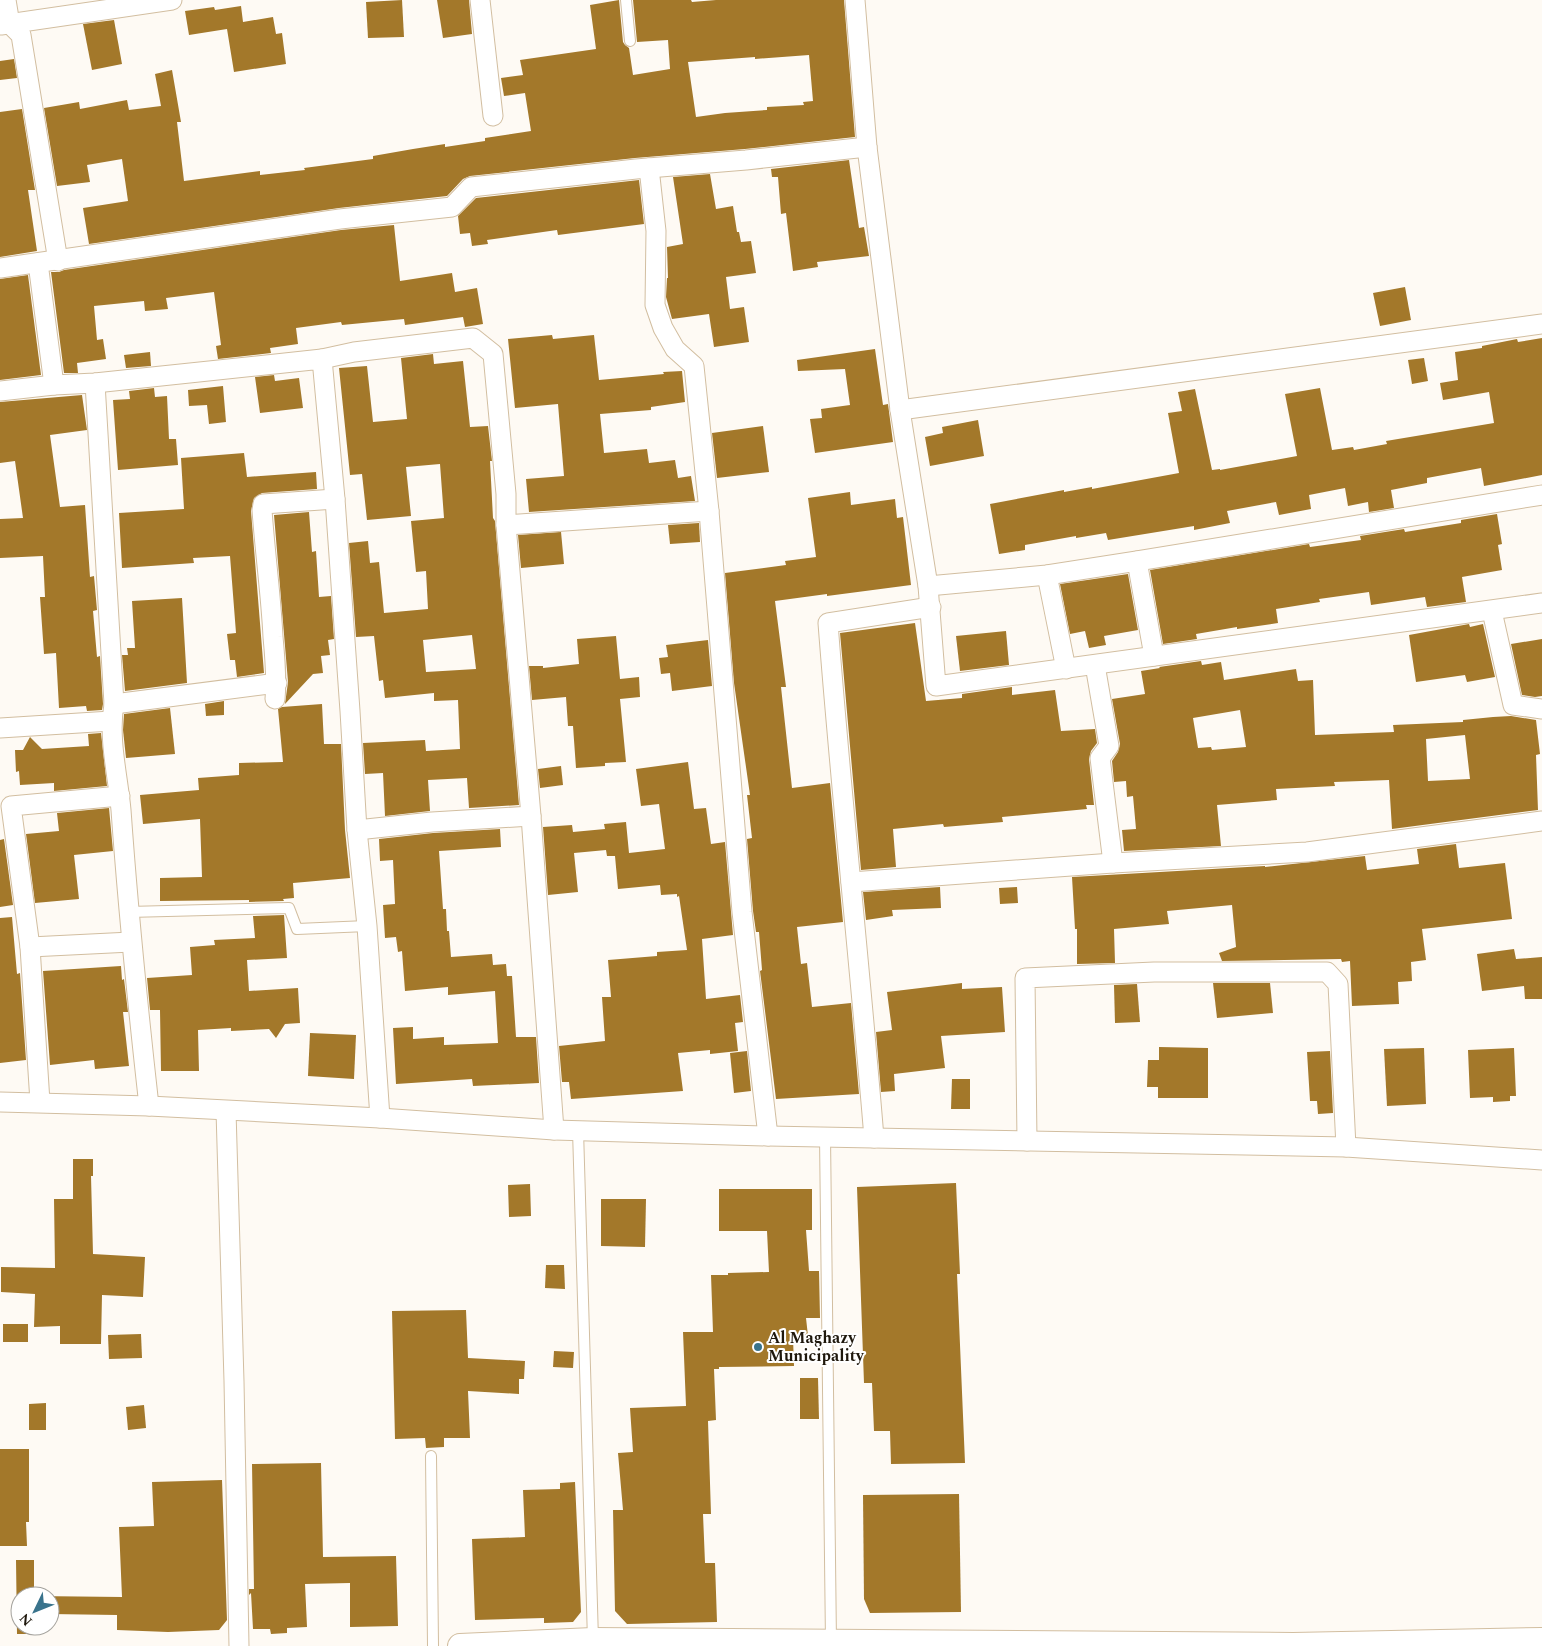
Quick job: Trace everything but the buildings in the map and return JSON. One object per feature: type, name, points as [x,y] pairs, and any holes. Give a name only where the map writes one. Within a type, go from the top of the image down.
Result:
[{"type":"street","points":[[5,25],[6,0]]},
{"type":"street","points":[[5,25],[172,0]]},
{"type":"street","points":[[480,0],[493,116]]},
{"type":"street","points":[[854,0],[867,147],[900,410],[931,607],[936,686],[1542,603]]},
{"type":"street","points":[[5,25],[21,35],[58,261]]},
{"type":"street","points":[[0,268],[340,219],[452,207],[471,187],[867,147]]},
{"type":"street","points":[[649,168],[656,231],[655,305],[663,328],[675,349],[694,366],[709,511],[742,912],[768,1136]]},
{"type":"street","points":[[38,263],[54,385]]},
{"type":"street","points":[[900,410],[1542,324]]},
{"type":"street","points":[[0,391],[54,385],[95,384],[322,359],[354,352],[473,338],[493,354],[506,494],[506,525],[531,816],[554,1130]]},
{"type":"street","points":[[322,359],[335,499],[357,830],[367,926],[380,1118]]},
{"type":"street","points":[[95,384],[112,713],[128,912],[149,1106]]},
{"type":"street","points":[[928,586],[1047,574],[1137,561],[1542,495]]},
{"type":"street","points":[[0,728],[276,691],[271,602],[264,549],[263,504],[335,499]]},
{"type":"street","points":[[506,525],[709,511]]},
{"type":"street","points":[[1137,561],[1154,656]]},
{"type":"street","points":[[1047,574],[1066,669]]},
{"type":"street","points":[[874,1138],[862,981],[838,752],[828,623],[931,607]]},
{"type":"street","points":[[1492,611],[1513,706],[1542,709]]},
{"type":"street","points":[[1095,665],[1109,746],[1100,758],[1113,863]]},
{"type":"street","points":[[40,1102],[30,948],[11,806],[120,796]]},
{"type":"street","points":[[357,830],[432,822],[531,816]]},
{"type":"street","points":[[851,882],[1113,863],[1307,852],[1542,822]]},
{"type":"street","points":[[30,948],[131,942]]},
{"type":"street","points":[[1027,1141],[1025,978],[1154,972],[1327,972],[1338,984],[1346,1147]]},
{"type":"street","points":[[0,1102],[149,1106],[380,1118],[554,1130],[1346,1147],[1542,1160]]},
{"type":"street","points":[[226,1110],[239,1646]]},
{"type":"street","points":[[460,1646],[593,1640],[675,1643],[1293,1645],[1542,1640]]},
{"type":"lane","points":[[626,0],[630,41]]},
{"type":"lane","points":[[128,912],[289,908],[297,929],[367,926]]},
{"type":"lane","points":[[578,1130],[593,1640]]},
{"type":"lane","points":[[826,1136],[831,1643]]},
{"type":"lane","points":[[431,1456],[433,1646]]},
{"type":"place","name":"Al Maghazy Municipality","points":[[758,1347]]}]
